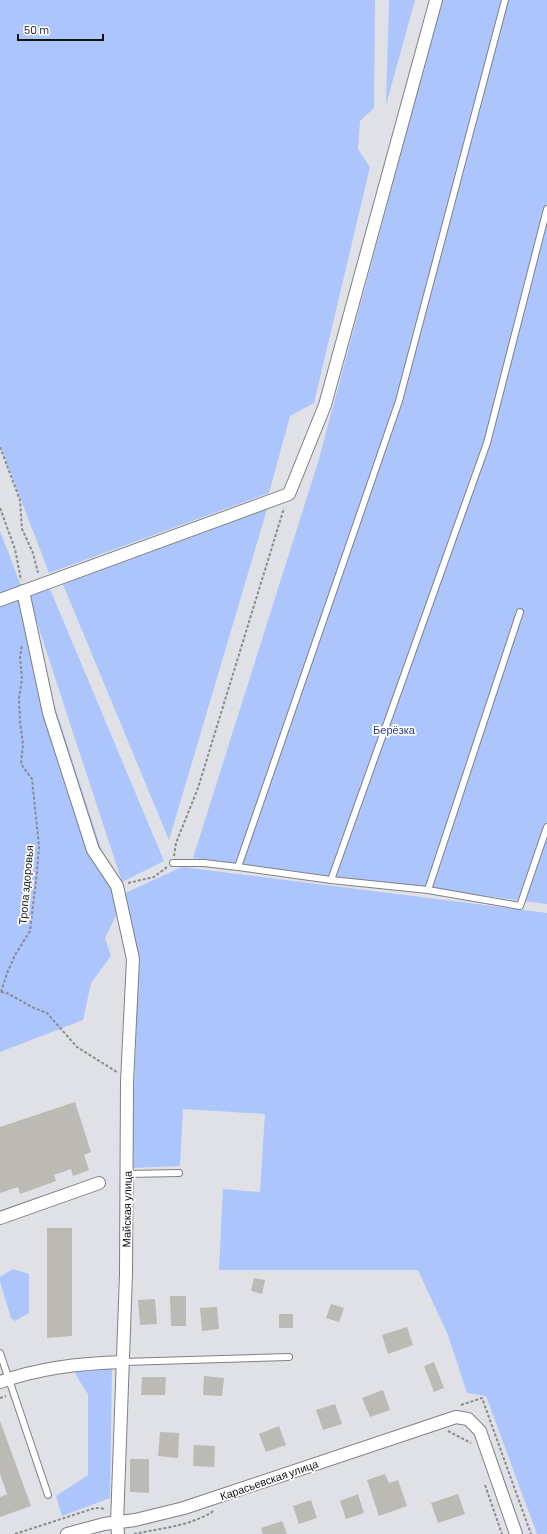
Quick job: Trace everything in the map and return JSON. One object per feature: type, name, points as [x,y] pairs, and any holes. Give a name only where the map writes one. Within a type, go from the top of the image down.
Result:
[{"type":"street","points":[[0,600],[289,494],[325,405],[436,0]]},
{"type":"street","points":[[23,591],[48,713],[93,850],[117,886]]},
{"type":"street","name":"Майская улица","points":[[117,886],[133,959],[127,1077],[128,1174],[118,1528]]},
{"type":"street","points":[[0,1218],[99,1183]]},
{"type":"street","points":[[4,1381],[87,1363],[123,1362]]},
{"type":"street","name":"Карасьевская улица","points":[[67,1534],[104,1524],[118,1528],[135,1520],[184,1508],[456,1417],[468,1419],[480,1431],[516,1534]]},
{"type":"lane","points":[[238,867],[399,400],[505,0]]},
{"type":"lane","points":[[330,880],[487,443],[547,209]]},
{"type":"lane","points":[[428,890],[520,612]]},
{"type":"lane","points":[[173,863],[204,863],[330,880],[428,890],[520,906],[547,827]]},
{"type":"lane","points":[[128,1174],[179,1173]]},
{"type":"lane","points":[[0,1352],[4,1381],[48,1495]]},
{"type":"lane","points":[[123,1362],[289,1357]]},
{"type":"path","points":[[0,447],[20,500],[22,529],[33,553],[41,584]]},
{"type":"path","points":[[117,886],[154,877],[173,863],[176,843],[198,788],[281,515],[289,494]]},
{"type":"path","points":[[0,508],[15,549],[23,591]]},
{"type":"path","name":"Тропа здоровья","points":[[22,643],[20,657],[22,680],[19,698],[23,744],[21,764],[32,779],[39,846],[30,931],[10,966],[1,992],[7,993],[34,1008],[47,1013],[77,1047],[111,1070],[127,1077]]},
{"type":"path","points":[[459,1406],[482,1398],[530,1534]]},
{"type":"path","points":[[443,1429],[471,1443],[474,1450]]},
{"type":"path","points":[[485,1485],[502,1534]]},
{"type":"path","points":[[15,1534],[96,1508],[102,1510],[118,1507]]},
{"type":"green space","points":[[0,0],[375,0],[374,108],[360,121],[358,149],[370,167],[314,403],[290,416],[269,493],[49,573],[0,445]]},
{"type":"green space","points":[[389,0],[415,0],[386,105]]},
{"type":"green space","name":"Берёзка","points":[[442,0],[547,0],[547,904],[193,858],[319,459]]},
{"type":"green space","points":[[267,509],[169,840],[62,582]]},
{"type":"green space","points":[[0,531],[21,586],[0,594]]},
{"type":"green space","points":[[50,589],[164,861],[122,882],[28,595]]},
{"type":"green space","points":[[20,599],[120,907],[105,938],[111,956],[91,983],[83,1020],[0,1052],[0,607]]},
{"type":"green space","points":[[182,867],[547,913],[547,1534],[537,1534],[486,1396],[467,1393],[448,1335],[418,1270],[219,1270],[223,1189],[260,1192],[265,1114],[183,1109],[180,1166],[131,1168],[139,957],[125,893]]},
{"type":"green space","points":[[13,1269],[29,1274],[29,1313],[15,1321],[11,1318],[0,1282],[0,1277]]},
{"type":"green space","points":[[112,1368],[110,1498],[62,1516],[56,1496],[88,1475],[88,1394],[74,1370]]},
{"type":"building","points":[[75,1102],[91,1152],[84,1155],[89,1170],[73,1176],[71,1169],[54,1175],[56,1181],[20,1194],[18,1187],[0,1193],[0,1127]]},
{"type":"building","points":[[47,1228],[72,1228],[72,1336],[47,1338]]},
{"type":"building","points":[[254,1278],[265,1280],[262,1294],[251,1291]]},
{"type":"building","points":[[170,1296],[186,1296],[186,1326],[171,1326]]},
{"type":"building","points":[[155,1299],[157,1324],[140,1325],[138,1300]]},
{"type":"building","points":[[331,1304],[344,1308],[339,1322],[326,1318]]},
{"type":"building","points":[[217,1307],[219,1329],[202,1331],[200,1308]]},
{"type":"building","points":[[279,1314],[293,1314],[293,1328],[279,1328]]},
{"type":"building","points":[[407,1327],[413,1345],[388,1354],[382,1335]]},
{"type":"building","points":[[434,1362],[444,1388],[434,1392],[424,1366]]},
{"type":"building","points":[[204,1376],[224,1378],[222,1396],[203,1395]]},
{"type":"building","points":[[142,1377],[166,1377],[165,1395],[141,1395]]},
{"type":"building","points":[[383,1390],[390,1410],[370,1417],[362,1398]]},
{"type":"building","points":[[335,1404],[342,1424],[323,1430],[316,1410]]},
{"type":"building","points":[[0,1421],[31,1506],[0,1517],[0,1497],[7,1494],[0,1474]]},
{"type":"building","points":[[279,1426],[286,1445],[266,1452],[259,1434]]},
{"type":"building","points":[[160,1432],[179,1433],[178,1458],[158,1456]]},
{"type":"building","points":[[194,1445],[215,1446],[214,1467],[193,1466]]},
{"type":"building","points":[[130,1459],[149,1459],[149,1493],[130,1492]]},
{"type":"building","points":[[385,1474],[389,1483],[398,1480],[407,1506],[379,1516],[367,1480]]},
{"type":"building","points":[[358,1494],[364,1513],[346,1519],[340,1501]]},
{"type":"building","points":[[458,1494],[465,1514],[438,1523],[431,1503]]},
{"type":"building","points":[[311,1500],[317,1518],[299,1524],[293,1506]]},
{"type":"building","points":[[282,1521],[287,1534],[263,1534],[261,1528]]}]
